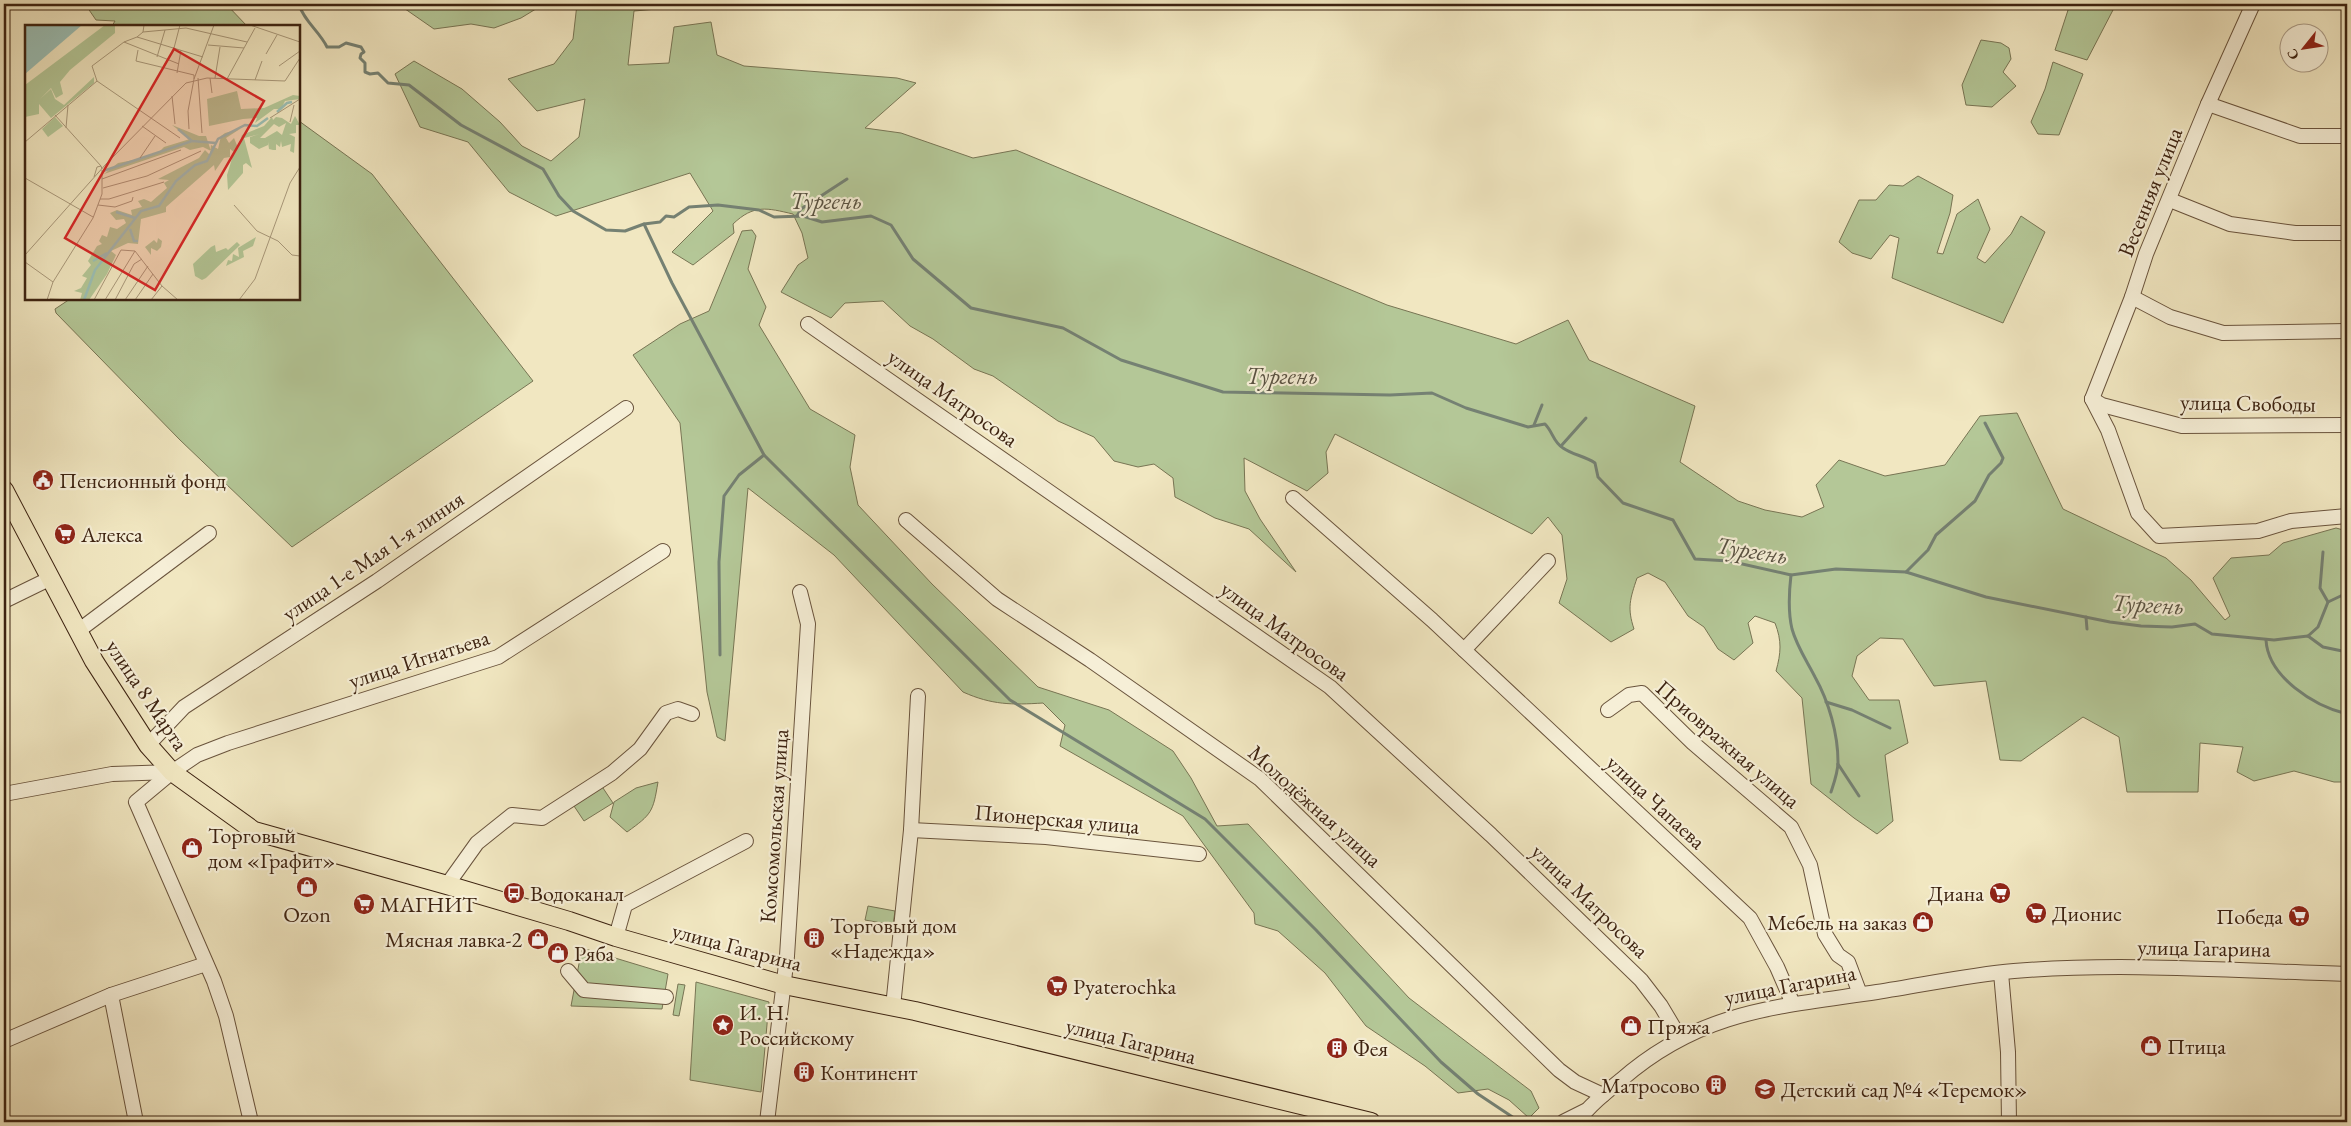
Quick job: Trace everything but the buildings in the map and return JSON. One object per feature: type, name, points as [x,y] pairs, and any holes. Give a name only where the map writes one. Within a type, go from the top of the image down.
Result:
[{"type":"main road","name":"улица 8 Марта","points":[[4,490],[78,631],[148,745],[172,772]]},
{"type":"main road","name":"улица Гагарина","points":[[172,772],[254,831],[446,885],[616,937],[784,985],[893,1007],[1372,1122]]},
{"type":"street","name":"Весенняя улица","points":[[2092,399],[2132,297],[2146,254],[2252,4]]},
{"type":"street","points":[[2208,104],[2300,136],[2347,136]]},
{"type":"street","points":[[2170,200],[2230,224],[2295,233],[2347,233]]},
{"type":"street","points":[[2132,297],[2170,316],[2223,333],[2347,330]]},
{"type":"street","name":"улица Матросова","points":[[808,324],[1330,687],[1491,835],[1641,980],[1661,1006],[1680,1038]]},
{"type":"street","points":[[2092,399],[2108,430],[2138,513],[2159,536],[2258,531],[2291,521],[2347,516]]},
{"type":"street","name":"улица Свободы","points":[[2092,399],[2102,404],[2182,426],[2347,425]]},
{"type":"street","name":"улица 1-е Мая 1-я линия","points":[[148,745],[184,707],[377,581],[626,408]]},
{"type":"street","name":"улица Чапаева","points":[[1293,498],[1464,650],[1750,918],[1777,968],[1793,1004]]},
{"type":"street","name":"Молодёжная улица","points":[[906,520],[997,599],[1090,660],[1260,779],[1559,1070],[1575,1082],[1603,1095]]},
{"type":"street","name":"улица 8 Марта","points":[[78,631],[209,534]]},
{"type":"street","name":"улица Игнатьева","points":[[172,772],[197,755],[228,743],[498,657],[663,551]]},
{"type":"street","points":[[1464,650],[1548,561]]},
{"type":"street","points":[[4,601],[50,579]]},
{"type":"street","name":"Комсомольская улица","points":[[767,1122],[784,985],[808,624],[800,592]]},
{"type":"street","name":"Приовражная улица","points":[[1608,710],[1629,694],[1642,693],[1693,743],[1791,827],[1810,865],[1825,934],[1838,955],[1848,962],[1860,994]]},
{"type":"street","points":[[893,1007],[911,830],[918,696]]},
{"type":"street","points":[[446,885],[471,849],[512,815],[542,818],[619,767],[640,749],[666,713],[678,709],[692,714]]},
{"type":"street","points":[[4,794],[112,774],[172,772]]},
{"type":"street","name":"улица 8 Марта","points":[[172,772],[136,802],[206,964]]},
{"type":"street","name":"Пионерская улица","points":[[911,830],[1046,837],[1199,854]]},
{"type":"street","points":[[616,937],[625,905],[746,841]]},
{"type":"street","points":[[4,1041],[111,995],[206,964],[226,1016],[251,1122]]},
{"type":"street","name":"улица Гагарина","points":[[1563,1122],[1581,1117],[1603,1095],[1643,1061],[1680,1038],[1736,1016],[1793,1004],[2001,973],[2066,969],[2166,969],[2347,974]]},
{"type":"street","points":[[568,971],[584,990],[666,997]]},
{"type":"street","points":[[2001,973],[2008,1052],[2010,1122]]},
{"type":"street","points":[[111,995],[136,1122]]},
{"type":"green space","points":[[85,4],[226,4],[246,25],[113,25],[115,21],[96,20]]},
{"type":"green space","points":[[398,4],[544,4],[521,18],[494,28],[471,24],[434,29]]},
{"type":"green space","points":[[577,4],[715,4],[634,11],[628,65],[669,63],[674,27],[711,22],[717,55],[744,66],[897,78],[916,83],[865,128],[901,133],[973,158],[1016,150],[1387,305],[1516,344],[1568,320],[1589,360],[1695,406],[1680,462],[1738,501],[1765,510],[1802,517],[1824,507],[1816,485],[1839,460],[1885,476],[1945,465],[1980,416],[2017,413],[2063,509],[2166,558],[2191,580],[2225,620],[2230,616],[2213,578],[2231,558],[2269,555],[2283,543],[2336,528],[2347,531],[2347,782],[2334,782],[2294,771],[2254,781],[2237,772],[2243,747],[2200,743],[2198,792],[2127,792],[2119,737],[2083,717],[2021,761],[2000,760],[1986,681],[1934,686],[1903,639],[1880,638],[1857,656],[1852,676],[1869,700],[1899,700],[1908,743],[1885,755],[1893,821],[1877,834],[1811,784],[1802,698],[1776,671],[1780,647],[1775,623],[1755,616],[1748,623],[1753,643],[1734,660],[1718,649],[1704,627],[1688,616],[1665,582],[1648,573],[1637,578],[1630,604],[1634,629],[1611,642],[1559,603],[1567,579],[1562,535],[1548,517],[1532,534],[1335,434],[1326,452],[1328,473],[1307,491],[1244,458],[1245,491],[1260,519],[1296,572],[1249,529],[1215,518],[1175,497],[1173,478],[1154,464],[1138,467],[1114,461],[1094,437],[1058,421],[993,376],[974,369],[933,339],[910,326],[883,301],[845,303],[831,318],[781,292],[798,265],[808,258],[802,233],[793,214],[768,209],[754,210],[748,213],[733,224],[734,233],[693,265],[672,252],[713,211],[690,173],[556,216],[509,192],[468,142],[420,127],[395,74],[414,61],[462,89],[500,122],[522,146],[551,161],[579,137],[585,99],[537,111],[508,79],[554,64],[573,39]]},
{"type":"green space","points":[[2070,4],[2105,4],[2113,10],[2087,60],[2055,50]]},
{"type":"green space","points":[[1981,40],[2001,43],[2009,48],[2011,59],[2003,72],[2016,86],[1992,107],[1966,105],[1962,85]]},
{"type":"green space","points":[[2053,62],[2083,74],[2059,135],[2038,134],[2031,122],[2045,89]]},
{"type":"green space","points":[[300,122],[372,174],[533,381],[292,547],[180,440],[56,313],[55,309],[68,300],[300,300]]},
{"type":"green space","points":[[1918,176],[1953,195],[1950,213],[1937,253],[1943,254],[1957,214],[1978,199],[1990,229],[1977,258],[1985,263],[2011,234],[2021,216],[2045,232],[2003,323],[1892,278],[1899,238],[1890,235],[1871,259],[1852,253],[1839,242],[1859,200],[1876,200],[1889,185],[1903,186]]},
{"type":"green space","points":[[752,230],[756,236],[748,269],[766,307],[759,325],[810,409],[855,435],[850,467],[858,505],[932,584],[1038,687],[1109,710],[1173,751],[1191,778],[1217,826],[1248,824],[1409,998],[1531,1091],[1539,1108],[1529,1118],[1509,1100],[1488,1089],[1458,1093],[1425,1066],[1366,1026],[1325,973],[1278,931],[1255,924],[1254,913],[1183,816],[1060,746],[1065,725],[1043,703],[993,702],[963,692],[834,555],[748,488],[725,741],[717,737],[707,692],[680,423],[633,355],[680,324],[709,311],[742,231]]},
{"type":"green space","points":[[658,782],[655,800],[650,812],[642,821],[627,832],[610,817],[614,802],[636,788]]},
{"type":"green space","points":[[601,785],[613,803],[584,821],[572,803]]},
{"type":"green space","points":[[868,906],[895,911],[893,925],[865,920]]},
{"type":"green space","points":[[582,948],[668,974],[662,1009],[571,1006]]},
{"type":"green space","points":[[696,982],[769,1002],[761,1092],[690,1080]]},
{"type":"green space","points":[[678,984],[685,985],[679,1016],[673,1015]]},
{"type":"waterway","name":"Тургень","points":[[299,4],[304,15],[327,47],[339,47],[346,43],[361,47],[364,52],[360,58],[365,63],[365,72],[370,74],[378,73],[388,83],[409,85],[461,125],[543,169],[559,196],[573,211],[606,230],[625,231],[644,224],[660,222],[666,216],[674,217],[689,207],[718,205],[759,210],[774,217],[803,216],[822,222],[871,216],[891,225],[913,259],[971,308],[1063,328],[1121,360],[1223,392],[1390,395],[1432,393],[1466,408],[1528,427],[1545,424],[1560,446],[1595,463],[1598,477],[1623,503],[1673,520],[1695,559],[1729,561],[1791,575],[1836,569],[1906,572],[1986,597],[2110,622],[2172,627],[2195,624],[2212,634],[2274,640],[2308,636],[2323,647],[2347,652]]},
{"type":"waterway","points":[[797,216],[801,209],[847,179]]},
{"type":"waterway","points":[[644,224],[672,283],[764,455],[1010,700],[1205,819],[1316,930],[1441,1062],[1478,1094],[1520,1122]]},
{"type":"waterway","points":[[1534,425],[1542,405]]},
{"type":"waterway","points":[[1561,446],[1586,418]]},
{"type":"waterway","points":[[1906,572],[1928,550],[1936,535],[1975,501],[1989,475],[2001,463],[2003,458],[1985,423]]},
{"type":"waterway","points":[[720,655],[719,562],[724,496],[739,475],[764,455]]},
{"type":"waterway","points":[[2323,552],[2320,588],[2328,602]]},
{"type":"waterway","points":[[1791,575],[1789,602],[1794,636],[1820,687],[1832,718],[1838,751],[1838,766],[1831,792]]},
{"type":"waterway","points":[[2308,636],[2318,627],[2328,602],[2347,593]]},
{"type":"waterway","points":[[2086,617],[2087,629]]},
{"type":"waterway","points":[[2266,640],[2275,666],[2284,678],[2307,697],[2347,714]]},
{"type":"waterway","points":[[1826,702],[1852,710],[1890,728]]},
{"type":"waterway","points":[[1838,764],[1859,796]]},
{"type":"place","name":"Пенсионный фонд","points":[[43,480]]},
{"type":"place","name":"Алекса","points":[[65,534]]},
{"type":"place","name":"Торговый дом «Графит»","points":[[192,848]]},
{"type":"place","name":"Ozon","points":[[307,887]]},
{"type":"place","name":"Водоканал","points":[[514,893]]},
{"type":"place","name":"Диана","points":[[2000,893]]},
{"type":"place","name":"МАГНИТ","points":[[364,904]]},
{"type":"place","name":"Дионис","points":[[2036,913]]},
{"type":"place","name":"Победа","points":[[2299,916]]},
{"type":"place","name":"Мебель на заказ","points":[[1923,922]]},
{"type":"place","name":"Торговый дом «Надежда»","points":[[814,938]]},
{"type":"place","name":"Мясная лавка-2","points":[[538,939]]},
{"type":"place","name":"Ряба","points":[[558,953]]},
{"type":"place","name":"Pyaterochka","points":[[1057,986]]},
{"type":"place","name":"И. Н. Российскому","points":[[723,1025]]},
{"type":"place","name":"Пряжа","points":[[1631,1026]]},
{"type":"place","name":"Птица","points":[[2151,1046]]},
{"type":"place","name":"Фея","points":[[1337,1048]]},
{"type":"place","name":"Континент","points":[[804,1072]]},
{"type":"place","name":"Матросово","points":[[1716,1085]]},
{"type":"place","name":"Детский сад №4 «Теремок»","points":[[1765,1089]]}]
